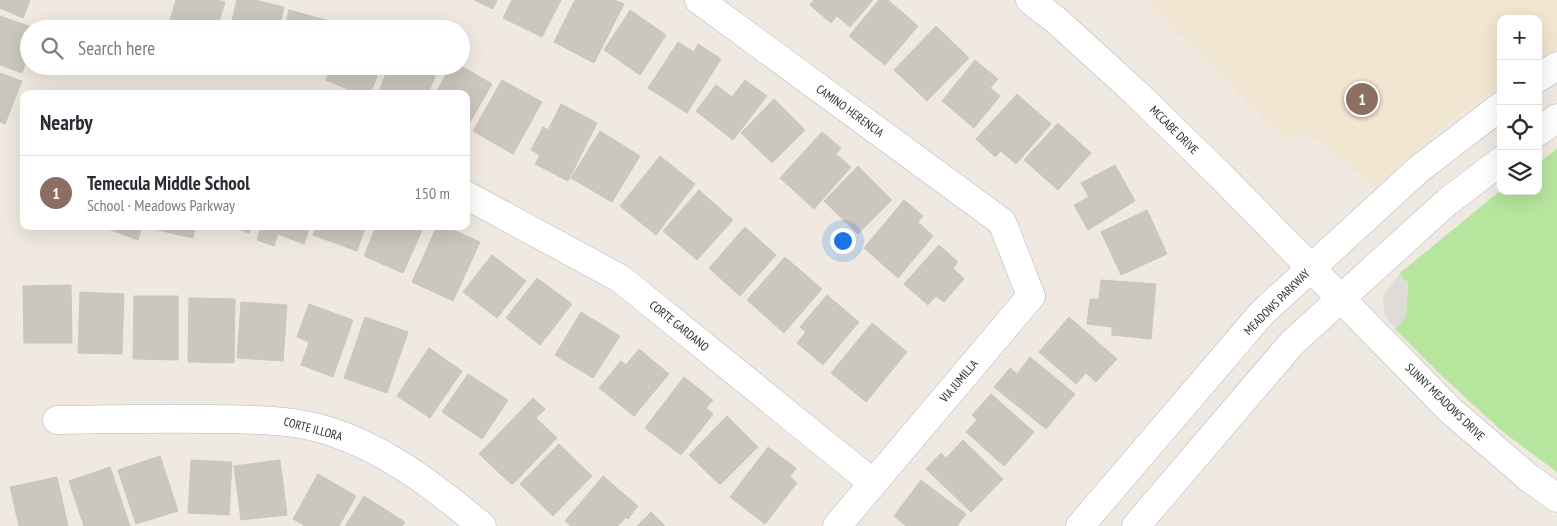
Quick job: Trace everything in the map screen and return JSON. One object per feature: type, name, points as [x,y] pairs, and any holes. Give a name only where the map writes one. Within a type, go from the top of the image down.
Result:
[{"type":"street","name":"CAMINO HERENCIA","points":[[699,0],[1002,222]]},
{"type":"street","name":"MCCABE DRIVE","points":[[1030,0],[1057,20],[1136,93],[1341,298]]},
{"type":"street","points":[[1542,75],[1557,66]]},
{"type":"street","name":"MEADOWS PARKWAY","points":[[1080,526],[1262,313],[1419,168],[1497,109]]},
{"type":"street","points":[[1542,129],[1557,118]]},
{"type":"street","points":[[1136,526],[1292,343],[1447,202],[1497,164]]},
{"type":"street","name":"CORTE GARDANO","points":[[470,197],[621,279],[873,483]]},
{"type":"street","name":"VIA JUMILLA","points":[[836,526],[1030,296],[1002,222]]},
{"type":"street","name":"SUNNY MEADOWS DRIVE","points":[[1341,298],[1450,410],[1529,478],[1557,498]]},
{"type":"street","name":"CORTE ILLORA","points":[[57,420],[140,418],[281,420],[332,432],[372,449],[413,472],[482,526]]},
{"type":"shaded area","points":[[1142,0],[1557,0],[1557,49],[1542,58],[1542,15],[1497,15],[1497,89],[1463,111],[1375,187],[1311,136],[1281,138],[1199,54]]},
{"type":"shaded area","points":[[1399,274],[1408,283],[1406,317],[1395,329],[1386,317],[1383,299],[1386,291]]},
{"type":"green space","points":[[1557,149],[1557,472],[1503,432],[1442,376],[1395,329],[1406,317],[1408,283],[1399,274],[1497,193],[1497,195],[1542,195],[1542,160]]},
{"type":"building","points":[[0,0],[30,0],[23,18],[0,8]]},
{"type":"building","points":[[176,0],[218,0],[225,2],[220,20],[170,20]]},
{"type":"building","points":[[237,0],[255,0],[284,7],[281,20],[232,20]]},
{"type":"building","points":[[474,0],[497,0],[493,9]]},
{"type":"building","points":[[512,0],[561,0],[542,37],[503,18]]},
{"type":"building","points":[[575,0],[615,0],[624,4],[594,63],[554,42]]},
{"type":"building","points":[[814,0],[873,0],[850,27],[837,16],[831,23],[810,5]]},
{"type":"building","points":[[879,0],[888,0],[918,26],[885,65],[849,36]]},
{"type":"building","points":[[289,10],[326,20],[286,20]]},
{"type":"building","points":[[630,10],[666,35],[640,75],[604,50]]},
{"type":"building","points":[[0,16],[20,23],[20,72],[0,65]]},
{"type":"building","points":[[936,26],[969,58],[927,101],[894,70]]},
{"type":"building","points":[[678,42],[694,52],[698,44],[721,59],[687,113],[648,88]]},
{"type":"building","points":[[975,60],[998,79],[990,88],[1000,96],[974,128],[942,101]]},
{"type":"building","points":[[470,71],[492,84],[470,122],[470,90],[437,90],[446,75],[470,75]]},
{"type":"building","points":[[0,73],[22,81],[5,124],[0,122]]},
{"type":"building","points":[[328,75],[377,75],[372,90],[350,90],[326,80]]},
{"type":"building","points":[[385,75],[435,75],[430,90],[380,90]]},
{"type":"building","points":[[502,80],[542,102],[513,154],[473,131]]},
{"type":"building","points":[[745,80],[767,96],[733,140],[696,111],[716,85],[732,97]]},
{"type":"building","points":[[1017,94],[1051,124],[1016,164],[1001,151],[995,157],[976,139]]},
{"type":"building","points":[[774,99],[805,130],[772,163],[741,133]]},
{"type":"building","points":[[561,104],[597,123],[568,181],[535,164],[540,155],[531,150],[543,127],[548,130]]},
{"type":"building","points":[[1058,123],[1091,153],[1058,190],[1024,160]]},
{"type":"building","points":[[600,131],[640,156],[612,202],[571,178]]},
{"type":"building","points":[[822,132],[841,148],[836,154],[851,167],[814,209],[780,178]]},
{"type":"building","points":[[660,156],[695,184],[656,235],[620,206]]},
{"type":"building","points":[[1115,165],[1135,201],[1088,230],[1074,205],[1089,197],[1081,183]]},
{"type":"building","points":[[858,166],[892,200],[858,234],[824,201]]},
{"type":"building","points":[[699,190],[733,220],[697,260],[663,231]]},
{"type":"building","points":[[904,200],[923,216],[918,222],[933,236],[898,278],[864,248]]},
{"type":"building","points":[[1147,210],[1167,254],[1121,275],[1101,232]]},
{"type":"building","points":[[745,227],[776,255],[740,296],[709,268]]},
{"type":"building","points":[[111,230],[141,230],[138,240]]},
{"type":"building","points":[[158,230],[195,230],[193,238]]},
{"type":"building","points":[[260,230],[309,230],[304,244],[278,234],[274,246],[257,240]]},
{"type":"building","points":[[315,230],[365,230],[357,251],[313,235]]},
{"type":"building","points":[[374,230],[422,230],[403,273],[364,256]]},
{"type":"building","points":[[435,230],[453,230],[480,242],[453,301],[412,282]]},
{"type":"building","points":[[939,245],[958,262],[953,268],[964,279],[944,302],[936,296],[928,305],[904,284]]},
{"type":"building","points":[[492,255],[526,281],[497,318],[463,292]]},
{"type":"building","points":[[785,257],[822,289],[784,333],[747,300]]},
{"type":"building","points":[[537,278],[572,304],[540,345],[506,318]]},
{"type":"building","points":[[1101,280],[1156,284],[1151,339],[1112,335],[1112,327],[1087,324],[1090,299],[1099,299]]},
{"type":"building","points":[[71,285],[72,343],[24,343],[23,286]]},
{"type":"building","points":[[80,292],[124,294],[122,354],[78,353]]},
{"type":"building","points":[[827,295],[859,322],[823,365],[797,343],[806,332],[800,327]]},
{"type":"building","points":[[134,296],[178,296],[178,360],[133,359]]},
{"type":"building","points":[[189,298],[235,299],[234,363],[188,362]]},
{"type":"building","points":[[241,302],[287,305],[283,361],[237,358]]},
{"type":"building","points":[[309,304],[353,320],[333,377],[301,365],[309,342],[297,337]]},
{"type":"building","points":[[581,312],[620,336],[593,378],[555,355]]},
{"type":"building","points":[[365,317],[408,332],[387,393],[344,378]]},
{"type":"building","points":[[1069,317],[1117,359],[1096,382],[1086,373],[1076,384],[1039,352]]},
{"type":"building","points":[[872,323],[907,352],[866,402],[831,373]]},
{"type":"building","points":[[429,348],[462,371],[430,418],[397,396]]},
{"type":"building","points":[[639,349],[669,374],[634,416],[599,388],[621,361],[626,365]]},
{"type":"building","points":[[1030,357],[1075,394],[1046,429],[994,387],[1010,368],[1017,374]]},
{"type":"building","points":[[468,374],[508,400],[482,439],[442,412]]},
{"type":"building","points":[[684,377],[713,400],[706,408],[713,414],[681,455],[645,428]]},
{"type":"building","points":[[991,394],[1034,432],[1004,466],[966,432],[977,420],[972,415]]},
{"type":"building","points":[[533,398],[545,409],[536,418],[557,438],[512,485],[479,454]]},
{"type":"building","points":[[727,416],[758,447],[720,485],[689,455]]},
{"type":"building","points":[[963,440],[1003,479],[971,512],[926,469],[941,453],[946,458]]},
{"type":"building","points":[[559,444],[592,476],[553,516],[520,484]]},
{"type":"building","points":[[768,447],[796,468],[790,477],[797,483],[765,524],[730,497]]},
{"type":"building","points":[[160,456],[178,511],[136,524],[118,470]]},
{"type":"building","points":[[191,460],[232,462],[229,515],[188,513]]},
{"type":"building","points":[[280,460],[287,515],[241,520],[234,466]]},
{"type":"building","points":[[110,467],[130,526],[84,526],[69,481]]},
{"type":"building","points":[[318,474],[356,496],[339,526],[305,526],[293,519]]},
{"type":"building","points":[[603,476],[638,506],[628,519],[626,517],[618,526],[571,526],[565,521]]},
{"type":"building","points":[[57,477],[68,526],[19,526],[10,487]]},
{"type":"building","points":[[921,480],[966,514],[957,526],[906,526],[894,516]]},
{"type":"building","points":[[364,496],[405,522],[402,526],[345,526]]},
{"type":"building","points":[[651,512],[665,526],[637,526]]},
{"type":"place","name":"Temecula Middle School","points":[[1362,99]]}]
